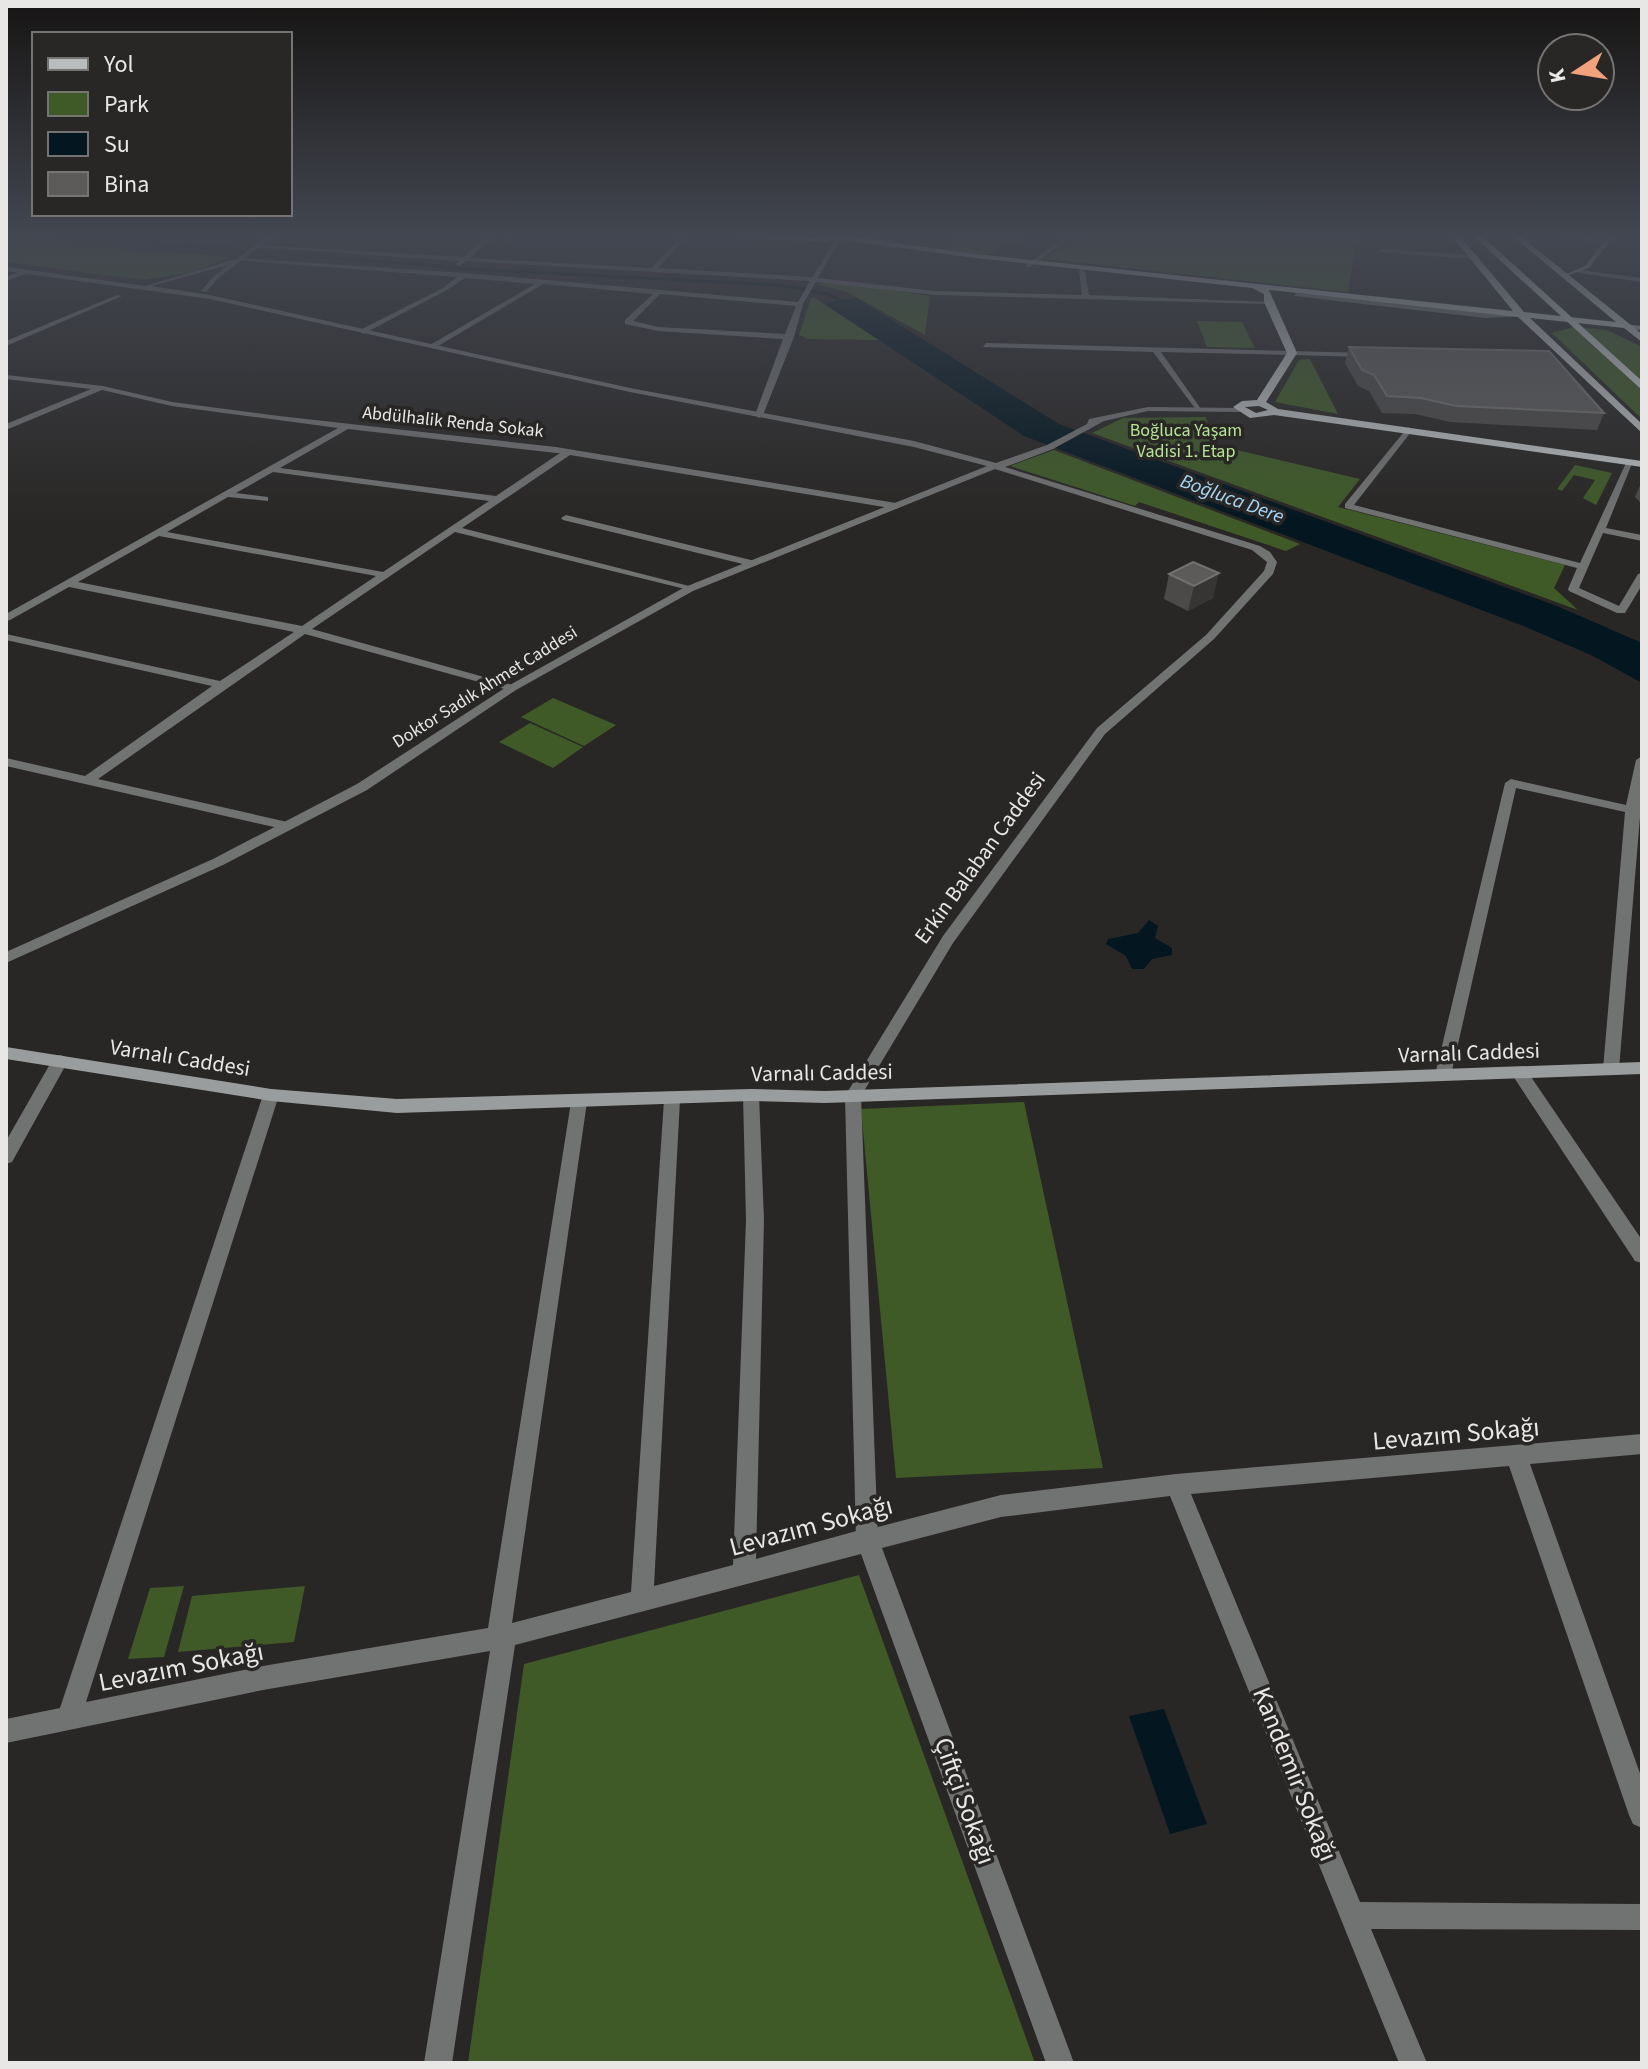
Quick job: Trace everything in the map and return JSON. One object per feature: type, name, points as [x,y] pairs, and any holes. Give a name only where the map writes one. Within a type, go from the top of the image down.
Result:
[{"type":"highway","points":[[1581,331],[1642,387]]},
{"type":"highway","points":[[1600,331],[1609,338]]},
{"type":"main road","points":[[1260,403],[1292,353],[1282,331]]},
{"type":"main road","points":[[1537,331],[1642,430]]},
{"type":"main road","points":[[1546,340],[1547,331]]},
{"type":"main road","points":[[1616,331],[1642,340]]},
{"type":"main road","points":[[1274,412],[1271,407],[1260,403],[1243,404],[1239,410],[1254,416],[1274,412],[1638,463]]},
{"type":"main road","name":"Varnalı Caddesi","points":[[6,1053],[271,1095],[397,1106],[672,1100],[751,1095],[853,1096],[1443,1075],[1521,1075],[1642,1068]]},
{"type":"street","points":[[6,344],[38,331]]},
{"type":"street","name":"Erkin Balaban Caddesi","points":[[357,331],[897,442],[993,467],[1256,548],[1272,562],[1269,572],[1210,637],[1101,731],[948,940],[853,1096]]},
{"type":"street","points":[[433,347],[461,331]]},
{"type":"street","points":[[684,331],[790,337]]},
{"type":"street","points":[[759,415],[792,331]]},
{"type":"street","points":[[986,345],[1370,356]]},
{"type":"street","points":[[1155,349],[1197,409],[1239,410]]},
{"type":"street","points":[[1551,361],[1567,362]]},
{"type":"street","name":"Abdülhalik Renda Sokak","points":[[6,377],[103,388],[172,404],[568,452],[896,506]]},
{"type":"street","points":[[6,427],[103,388]]},
{"type":"street","name":"Doktor Sadık Ahmet Caddesi","points":[[6,958],[218,862],[362,787],[512,688],[689,589],[993,467],[1103,418],[1130,410],[1197,409]]},
{"type":"street","points":[[6,618],[346,427]]},
{"type":"street","points":[[1408,430],[1348,506],[1584,567]]},
{"type":"street","points":[[88,780],[222,685],[568,452]]},
{"type":"street","points":[[1638,463],[1598,529],[1573,589],[1621,611],[1642,576]]},
{"type":"street","points":[[271,469],[496,499]]},
{"type":"street","points":[[226,494],[265,499]]},
{"type":"street","points":[[566,518],[751,563]]},
{"type":"street","points":[[454,529],[689,589]]},
{"type":"street","points":[[1598,529],[1642,538]]},
{"type":"street","points":[[157,533],[385,575]]},
{"type":"street","points":[[67,583],[303,630],[512,688]]},
{"type":"street","points":[[6,637],[222,685]]},
{"type":"street","points":[[1611,1069],[1632,810],[1642,760]]},
{"type":"street","points":[[6,762],[287,826]]},
{"type":"street","points":[[1443,1075],[1511,783],[1632,810]]},
{"type":"street","points":[[6,1157],[60,1061]]},
{"type":"street","points":[[1521,1075],[1642,1255]]},
{"type":"street","points":[[69,1718],[271,1095]]},
{"type":"street","points":[[744,1572],[755,1220],[751,1095]]},
{"type":"street","points":[[853,1096],[867,1539]]},
{"type":"street","points":[[642,1600],[672,1100]]},
{"type":"street","points":[[438,2063],[579,1102]]},
{"type":"street","name":"Levazım Sokağı","points":[[6,1731],[263,1678],[501,1638],[1001,1506],[1176,1485],[1642,1444]]},
{"type":"street","points":[[1517,1457],[1642,1815]]},
{"type":"street","name":"Kandemir Sokağı","points":[[1176,1485],[1413,2063]]},
{"type":"street","name":"Çiftçi Sokağı","points":[[867,1539],[1060,2063]]},
{"type":"street","points":[[1352,1915],[1642,1917]]},
{"type":"green space","points":[[800,331],[865,331],[879,340],[808,339],[799,335]]},
{"type":"green space","points":[[1201,331],[1246,331],[1255,348],[1207,347]]},
{"type":"green space","points":[[1608,331],[1642,347],[1642,419],[1552,333]]},
{"type":"green space","points":[[1310,359],[1338,414],[1275,402],[1299,360]]},
{"type":"green space","name":"Boğluca Yaşam Vadisi 1. Etap","points":[[1206,417],[1211,444],[1360,479],[1338,507],[1565,565],[1554,588],[1578,610],[1092,433],[1123,418]]},
{"type":"green space","points":[[1054,450],[1300,544],[1286,551],[1139,502],[1135,506],[1010,466]]},
{"type":"green space","points":[[1575,465],[1612,473],[1596,505],[1583,498],[1595,480],[1574,475],[1562,491],[1557,489]]},
{"type":"green space","points":[[553,698],[616,725],[584,746],[521,717]]},
{"type":"green space","points":[[530,723],[583,747],[553,768],[499,742]]},
{"type":"green space","points":[[1024,1102],[1103,1468],[896,1478],[861,1109]]},
{"type":"green space","points":[[859,1575],[1035,2063],[468,2063],[524,1664]]},
{"type":"green space","points":[[184,1586],[164,1657],[128,1659],[150,1588]]},
{"type":"green space","points":[[305,1586],[294,1642],[178,1652],[192,1596]]},
{"type":"water","name":"Boğluca Dere","points":[[865,331],[908,331],[1059,424],[1557,606],[1642,643],[1642,683],[1593,656],[1526,627],[1024,436]]},
{"type":"water","points":[[1149,920],[1158,926],[1155,938],[1172,948],[1172,955],[1152,959],[1144,969],[1132,969],[1126,956],[1106,944],[1108,939],[1138,933]]},
{"type":"water","points":[[1164,1709],[1207,1824],[1170,1834],[1129,1716]]},
{"type":"building","points":[[1349,347],[1549,351],[1604,413],[1456,406],[1421,398],[1387,396],[1374,375],[1362,370]]},
{"type":"building","points":[[1193,562],[1219,573],[1194,586],[1169,574]]}]
